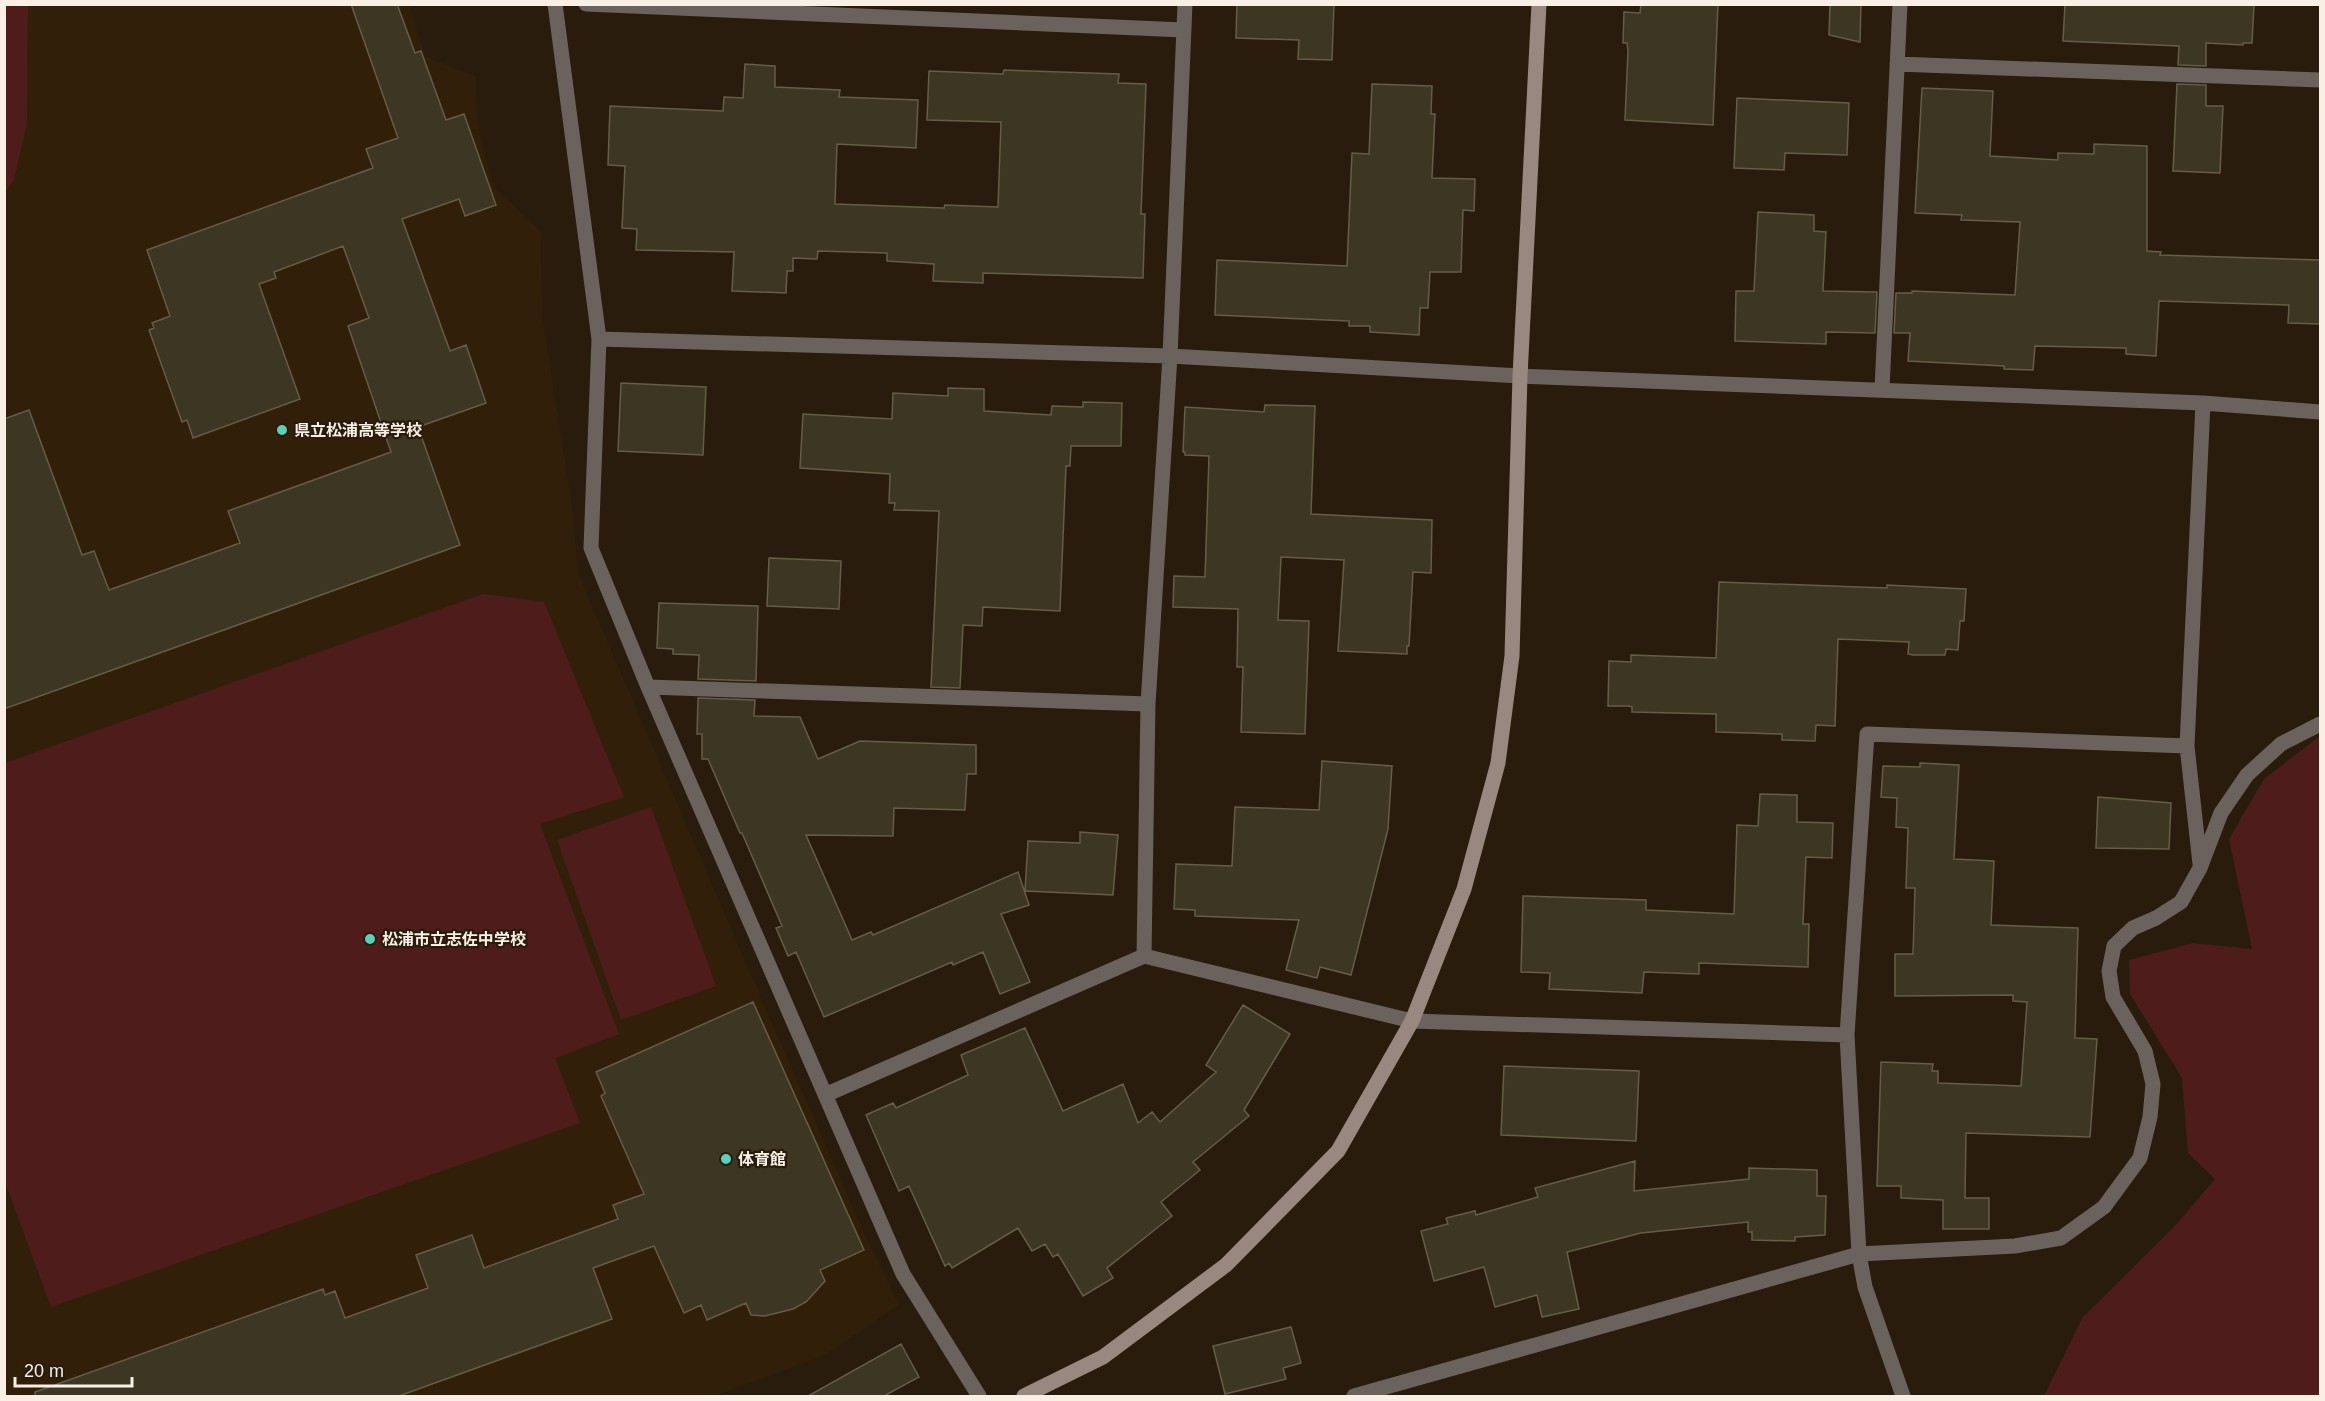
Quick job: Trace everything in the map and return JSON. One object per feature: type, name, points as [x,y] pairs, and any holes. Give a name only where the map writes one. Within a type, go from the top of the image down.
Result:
[{"type":"street","points":[[555,4],[600,339],[591,548],[648,687],[903,1274],[979,1396]]},
{"type":"street","points":[[586,4],[1184,30]]},
{"type":"street","points":[[1144,956],[1148,704],[1170,356],[1185,4]]},
{"type":"street","points":[[1024,1396],[1103,1357],[1226,1265],[1338,1151],[1413,1021],[1464,889],[1498,763],[1512,656],[1520,376],[1539,4]]},
{"type":"street","points":[[1881,389],[1900,4]]},
{"type":"street","points":[[1897,64],[2320,80]]},
{"type":"street","points":[[600,339],[1170,356],[1520,376],[2203,403],[2320,412]]},
{"type":"street","points":[[2200,868],[2187,746],[2203,403]]},
{"type":"street","points":[[648,687],[1148,704]]},
{"type":"street","points":[[1354,1396],[1858,1254],[2015,1246],[2061,1238],[2104,1207],[2140,1158],[2150,1117],[2153,1084],[2145,1051],[2113,997],[2109,971],[2114,946],[2133,928],[2156,918],[2181,902],[2200,868],[2221,813],[2247,775],[2281,744],[2320,724]]},
{"type":"street","points":[[1903,1396],[1864,1287],[1858,1254],[1847,1035],[1867,734],[2187,746]]},
{"type":"street","points":[[825,1095],[1144,956],[1413,1021],[1847,1035]]},
{"type":"shaded area","points":[[5,4],[28,5],[27,124],[14,180],[5,192]]},
{"type":"shaded area","name":"松浦市立志佐中学校","points":[[5,5],[409,5],[425,56],[476,77],[477,122],[494,187],[541,231],[542,315],[572,505],[578,573],[764,1005],[870,1246],[899,1305],[825,1355],[715,1396],[5,1396]]},
{"type":"shaded area","points":[[483,594],[544,602],[624,797],[540,824],[619,1034],[555,1058],[580,1123],[51,1307],[5,1182],[5,763]]},
{"type":"shaded area","points":[[2320,736],[2320,1396],[2044,1396],[2082,1318],[2175,1226],[2215,1179],[2188,1153],[2182,1078],[2130,994],[2129,960],[2193,943],[2252,949],[2229,839],[2264,779]]},
{"type":"shaded area","points":[[651,807],[716,986],[621,1020],[557,840]]},
{"type":"building","points":[[351,4],[397,4],[415,53],[421,51],[446,120],[464,114],[496,205],[465,216],[459,199],[402,219],[450,351],[466,345],[486,403],[418,427],[460,545],[4,709],[4,419],[29,410],[82,555],[94,551],[109,590],[240,543],[228,511],[391,452],[348,326],[369,318],[343,246],[274,272],[276,278],[259,284],[300,399],[193,438],[187,420],[182,422],[149,330],[154,328],[152,323],[170,316],[147,250],[373,168],[366,149],[398,138]]},
{"type":"building","points":[[1237,4],[1334,4],[1332,60],[1298,59],[1299,40],[1236,38]]},
{"type":"building","points":[[1641,4],[1718,4],[1713,125],[1625,120],[1628,50],[1627,43],[1623,43],[1624,12],[1640,13]]},
{"type":"building","points":[[1830,4],[1861,4],[1860,42],[1829,35]]},
{"type":"building","points":[[2065,4],[2254,4],[2252,43],[2243,43],[2243,45],[2206,43],[2206,66],[2178,65],[2179,46],[2063,41]]},
{"type":"building","points":[[745,64],[775,66],[775,87],[840,90],[839,97],[918,100],[916,148],[837,144],[835,204],[944,208],[945,205],[998,207],[1001,122],[927,120],[929,71],[1003,74],[1004,70],[1119,74],[1118,83],[1146,84],[1141,214],[1145,214],[1143,278],[983,273],[983,283],[933,281],[934,264],[887,261],[887,253],[818,251],[817,259],[793,258],[793,271],[787,271],[786,293],[732,291],[734,252],[636,250],[637,229],[622,228],[625,166],[608,165],[610,106],[723,111],[724,97],[743,98]]},
{"type":"building","points":[[1372,84],[1432,86],[1431,114],[1435,114],[1432,178],[1475,179],[1474,211],[1463,210],[1461,272],[1430,272],[1428,308],[1420,308],[1419,335],[1370,332],[1370,326],[1349,326],[1349,321],[1215,315],[1217,260],[1347,266],[1352,153],[1369,154]]},
{"type":"building","points":[[2177,84],[2206,85],[2206,106],[2223,106],[2220,173],[2173,171]]},
{"type":"building","points":[[1922,88],[1993,91],[1990,156],[2058,160],[2058,153],[2094,154],[2094,144],[2147,146],[2147,251],[2161,252],[2160,255],[2320,260],[2320,324],[2288,323],[2289,305],[2159,301],[2156,356],[2126,354],[2126,348],[2035,346],[2033,370],[2004,369],[2004,366],[1908,361],[1910,333],[1894,333],[1896,293],[1912,293],[1912,291],[2015,295],[2020,222],[1961,220],[1962,215],[1915,213]]},
{"type":"building","points":[[1737,98],[1849,103],[1847,155],[1785,153],[1784,170],[1734,168]]},
{"type":"building","points":[[1758,212],[1814,215],[1814,231],[1826,232],[1823,291],[1877,292],[1875,333],[1826,332],[1826,344],[1735,341],[1736,291],[1754,291]]},
{"type":"building","points":[[621,383],[706,387],[703,455],[618,451]]},
{"type":"building","points":[[948,388],[984,389],[984,411],[1051,415],[1052,406],[1083,407],[1083,402],[1122,403],[1121,446],[1071,446],[1070,466],[1066,466],[1060,611],[983,607],[982,626],[963,625],[960,688],[931,687],[939,511],[894,510],[895,503],[889,503],[890,474],[800,468],[803,414],[892,419],[893,393],[948,396]]},
{"type":"building","points":[[1265,405],[1315,406],[1311,514],[1432,520],[1431,573],[1413,572],[1407,654],[1338,651],[1344,560],[1281,557],[1278,620],[1309,621],[1305,734],[1241,732],[1243,667],[1237,667],[1238,609],[1173,607],[1174,576],[1205,577],[1209,456],[1185,455],[1183,452],[1185,407],[1264,412]]},
{"type":"building","points":[[769,558],[841,561],[839,609],[767,606]]},
{"type":"building","points":[[1719,582],[1966,589],[1964,621],[1960,621],[1958,650],[1946,649],[1945,655],[1913,655],[1908,654],[1909,642],[1838,639],[1835,726],[1816,725],[1815,741],[1782,740],[1782,734],[1716,732],[1716,714],[1632,712],[1632,707],[1629,706],[1608,706],[1609,661],[1631,662],[1631,655],[1716,658]]},
{"type":"building","points":[[659,603],[758,606],[756,681],[698,679],[699,655],[673,654],[673,649],[657,648]]},
{"type":"building","points":[[698,698],[755,700],[754,716],[800,717],[818,759],[860,741],[976,745],[976,774],[967,774],[965,810],[894,808],[893,836],[806,835],[852,940],[871,932],[873,935],[1018,872],[1029,905],[1001,914],[1030,982],[1000,994],[983,952],[953,965],[952,962],[824,1017],[796,952],[788,956],[776,928],[782,926],[742,833],[740,833],[708,759],[702,759],[702,734],[697,734]]},
{"type":"building","points":[[1322,761],[1392,766],[1388,829],[1351,975],[1320,967],[1317,978],[1286,970],[1299,920],[1195,916],[1195,910],[1174,909],[1176,864],[1232,866],[1235,807],[1319,810]]},
{"type":"building","points":[[1920,763],[1959,765],[1954,859],[1994,861],[1991,925],[2078,928],[2075,1038],[2097,1039],[2090,1137],[1966,1133],[1965,1198],[1989,1198],[1989,1229],[1943,1229],[1943,1200],[1901,1198],[1901,1186],[1877,1186],[1881,1062],[1933,1064],[1932,1071],[1938,1071],[1938,1083],[2021,1086],[2027,1002],[2013,1001],[2013,995],[1895,996],[1895,954],[1913,954],[1915,888],[1906,888],[1908,828],[1896,827],[1897,798],[1881,797],[1883,766],[1920,767]]},
{"type":"building","points":[[1760,794],[1797,795],[1797,822],[1833,823],[1832,858],[1806,857],[1803,924],[1809,924],[1808,967],[1699,963],[1699,974],[1644,972],[1642,993],[1549,989],[1550,973],[1521,972],[1523,896],[1646,900],[1646,910],[1734,914],[1737,825],[1758,826]]},
{"type":"building","points":[[2098,797],[2171,803],[2169,849],[2096,848]]},
{"type":"building","points":[[1080,832],[1118,835],[1113,895],[1025,891],[1028,841],[1080,843]]},
{"type":"building","points":[[753,1002],[864,1250],[820,1270],[825,1281],[806,1302],[793,1309],[765,1316],[751,1315],[746,1303],[707,1320],[701,1305],[684,1313],[654,1246],[593,1268],[612,1319],[399,1396],[35,1396],[35,1392],[323,1289],[325,1295],[335,1291],[345,1318],[428,1288],[416,1255],[472,1235],[484,1268],[618,1219],[613,1205],[644,1194],[601,1096],[605,1093],[596,1072]]},
{"type":"building","points":[[1243,1005],[1290,1034],[1244,1110],[1249,1116],[1193,1162],[1200,1170],[1161,1202],[1172,1216],[1107,1268],[1113,1278],[1083,1296],[1058,1254],[1053,1257],[1045,1244],[1032,1251],[1018,1228],[952,1268],[949,1263],[945,1266],[909,1186],[899,1191],[866,1115],[893,1103],[896,1108],[968,1075],[961,1055],[1025,1028],[1063,1111],[1123,1084],[1138,1123],[1152,1112],[1160,1122],[1216,1072],[1206,1065]]},
{"type":"building","points":[[1504,1066],[1639,1071],[1636,1141],[1501,1135]]},
{"type":"building","points":[[1635,1161],[1634,1191],[1749,1179],[1749,1168],[1817,1170],[1817,1196],[1826,1196],[1825,1235],[1795,1237],[1795,1241],[1752,1240],[1752,1232],[1748,1232],[1748,1222],[1641,1233],[1567,1252],[1579,1309],[1542,1317],[1537,1295],[1495,1307],[1484,1267],[1434,1281],[1421,1231],[1448,1224],[1446,1218],[1475,1211],[1476,1215],[1538,1197],[1535,1188]]},
{"type":"building","points":[[1291,1327],[1301,1363],[1283,1368],[1286,1379],[1225,1394],[1213,1346]]},
{"type":"building","points":[[901,1344],[919,1377],[884,1396],[808,1396]]},
{"type":"place","name":"県立松浦高等学校","points":[[282,430]]},
{"type":"place","name":"松浦市立志佐中学校","points":[[370,939]]},
{"type":"place","name":"体育館","points":[[726,1159]]}]
